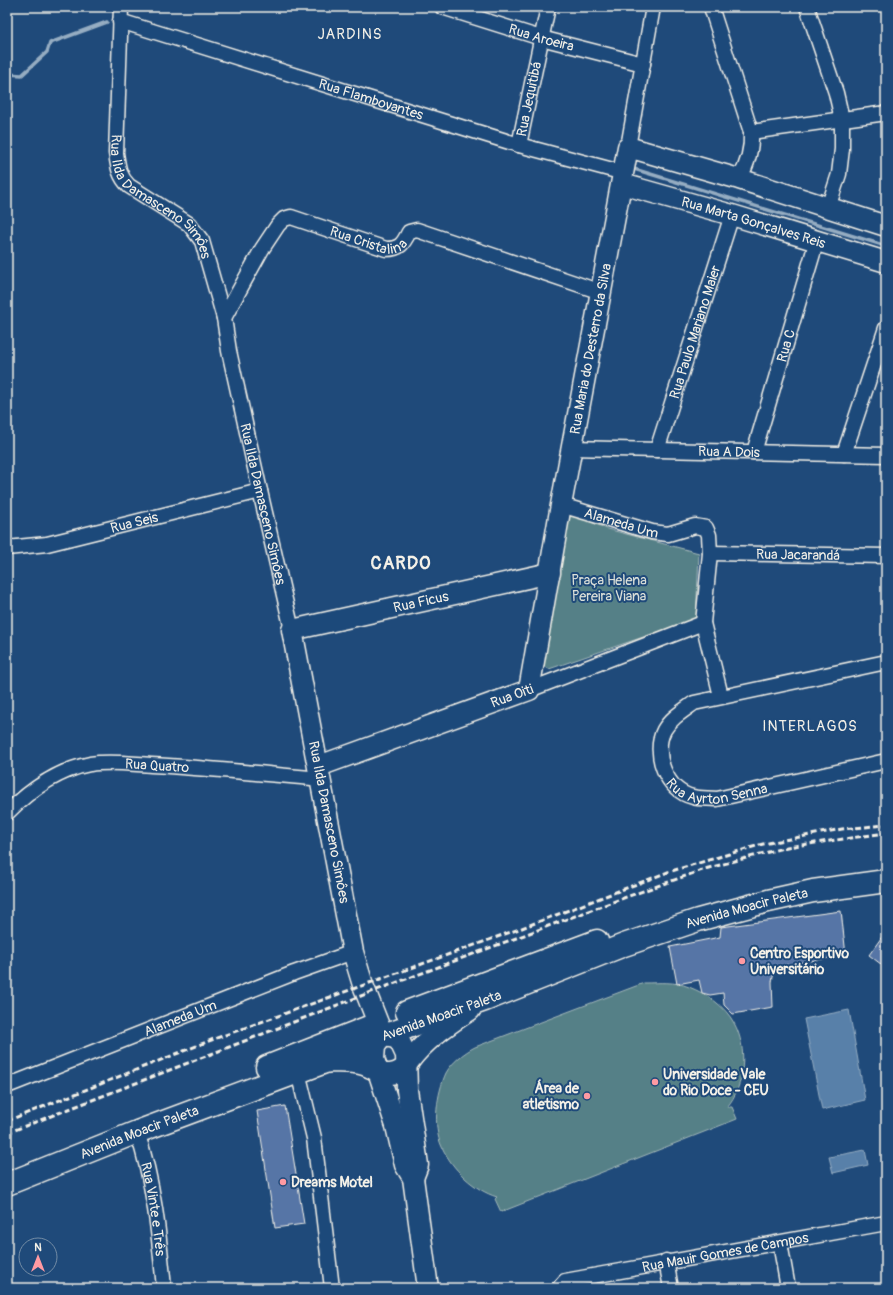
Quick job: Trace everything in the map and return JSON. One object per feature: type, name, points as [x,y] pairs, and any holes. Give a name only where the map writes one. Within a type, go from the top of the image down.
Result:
[{"type":"main road","name":"Avenida Moacir Paleta","points":[[7,1168],[380,1030],[568,951],[699,906],[784,882],[844,871],[886,867]]},
{"type":"main road","name":"Avenida Moacir Paleta","points":[[7,1184],[137,1132],[325,1062],[380,1030],[485,1000],[624,945],[698,920],[814,891],[886,881]]},
{"type":"street","name":"Rua Ilda Damasceno Simôes","points":[[121,7],[116,153],[118,169],[122,179],[129,186],[189,224],[196,231],[202,241],[224,318],[229,351],[292,630],[353,952],[363,985],[380,1030]]},
{"type":"street","name":"Rua Aroeira","points":[[442,7],[541,38],[643,64]]},
{"type":"street","name":"Rua Jequitibá","points":[[519,145],[548,7]]},
{"type":"street","name":"Rua Maria do Desterro da Silva","points":[[529,690],[550,573],[560,505],[623,178],[653,7]]},
{"type":"street","points":[[711,7],[751,132],[750,154],[746,168],[740,179]]},
{"type":"street","points":[[807,7],[836,93],[842,120],[842,149],[839,174],[828,208]]},
{"type":"street","name":"Rua Flamboyantes","points":[[120,22],[623,178]]},
{"type":"street","points":[[751,132],[886,113]]},
{"type":"street","points":[[628,147],[740,179],[886,226]]},
{"type":"street","name":"Rua Marta Gonçalves Reis","points":[[623,178],[732,215],[886,262]]},
{"type":"street","name":"Rua Paulo Mariano Maier","points":[[657,450],[732,215]]},
{"type":"street","name":"Rua Cristalina","points":[[224,318],[262,249],[278,225],[284,219],[292,217],[386,249],[395,249],[400,246],[409,232],[417,230],[601,292]]},
{"type":"street","name":"Rua C","points":[[754,452],[817,240]]},
{"type":"street","points":[[844,454],[886,328]]},
{"type":"street","name":"Rua A Dois","points":[[571,448],[886,454]]},
{"type":"street","name":"Rua Seis","points":[[7,548],[47,544],[260,491]]},
{"type":"street","name":"Alameda Um","points":[[560,505],[652,532],[668,534],[699,526],[706,528],[709,535],[710,553],[703,623],[721,696]]},
{"type":"street","name":"Rua Jacarandá","points":[[710,553],[886,556]]},
{"type":"street","name":"Rua Ficus","points":[[292,630],[550,573]]},
{"type":"street","name":"Rua Oiti","points":[[320,772],[703,623]]},
{"type":"street","name":"Rua Ayrton Senna","points":[[886,662],[721,696],[694,703],[671,720],[664,731],[659,751],[664,773],[677,789],[692,797],[717,799],[886,760]]},
{"type":"street","name":"Rua Quatro","points":[[7,812],[29,793],[50,780],[68,771],[90,764],[106,763],[320,772]]},
{"type":"street","name":"Alameda Um","points":[[7,1086],[294,973],[353,952]]},
{"type":"street","points":[[325,1062],[353,1063],[383,1074],[401,1072],[415,1054],[444,1028],[485,1000]]},
{"type":"street","points":[[413,1178],[418,1165],[407,1090],[406,1055],[400,1042],[380,1030],[374,1052],[377,1071],[396,1126],[405,1166],[413,1178],[428,1288]]},
{"type":"street","points":[[298,1072],[314,1138],[332,1288]]},
{"type":"street","name":"Rua Vinte e Três","points":[[137,1132],[147,1166],[159,1231],[164,1288]]},
{"type":"street","name":"Rua Mauir Gomes de Campos","points":[[562,1284],[666,1261],[780,1243],[886,1223]]},
{"type":"street","points":[[780,1243],[788,1288]]},
{"type":"street","points":[[666,1261],[671,1288]]},
{"type":"green space","name":"Praça Helena Pereira Viana","points":[[564,510],[607,529],[699,553],[696,619],[549,669],[538,663]]},
{"type":"green space","name":"Área de atletismo","points":[[644,983],[673,983],[684,985],[715,1001],[726,1011],[734,1023],[738,1033],[743,1055],[741,1078],[738,1089],[727,1107],[732,1107],[737,1119],[501,1212],[495,1199],[497,1197],[488,1194],[465,1178],[446,1155],[442,1147],[436,1120],[440,1090],[446,1073],[459,1058],[475,1047]]},
{"type":"water","points":[[849,1010],[865,1100],[822,1110],[804,1019]]},
{"type":"water","points":[[865,1150],[868,1165],[833,1173],[829,1157]]},
{"type":"building","name":"Centro Esportivo Universitário","points":[[841,911],[846,955],[775,967],[772,982],[773,1007],[733,1014],[724,1005],[723,993],[710,995],[702,993],[699,980],[677,984],[670,947],[720,937],[721,927]]},
{"type":"building","points":[[886,931],[886,968],[869,955]]},
{"type":"building","name":"Dreams Motel","points":[[285,1106],[304,1224],[275,1228],[257,1111]]},
{"type":"waterway","points":[[7,74],[22,75],[47,52],[50,43],[107,22]]},
{"type":"waterway","points":[[634,169],[886,246]]},
{"type":"railway","points":[[7,1121],[214,1039],[522,928],[668,872],[763,844],[842,829],[886,825]]},
{"type":"railway","points":[[7,1133],[366,994],[705,869],[787,847],[886,833]]},
{"type":"place","name":"Centro Esportivo Universitário","points":[[742,961]]},
{"type":"place","name":"Universidade Vale do Rio Doce - CEU","points":[[655,1082]]},
{"type":"place","name":"Área de atletismo","points":[[587,1096]]},
{"type":"place","name":"Dreams Motel","points":[[283,1182]]},
{"type":"district","name":"JARDINS","points":[[350,34]]},
{"type":"district","name":"CARDO","points":[[401,563]]},
{"type":"district","name":"INTERLAGOS","points":[[810,726]]}]
